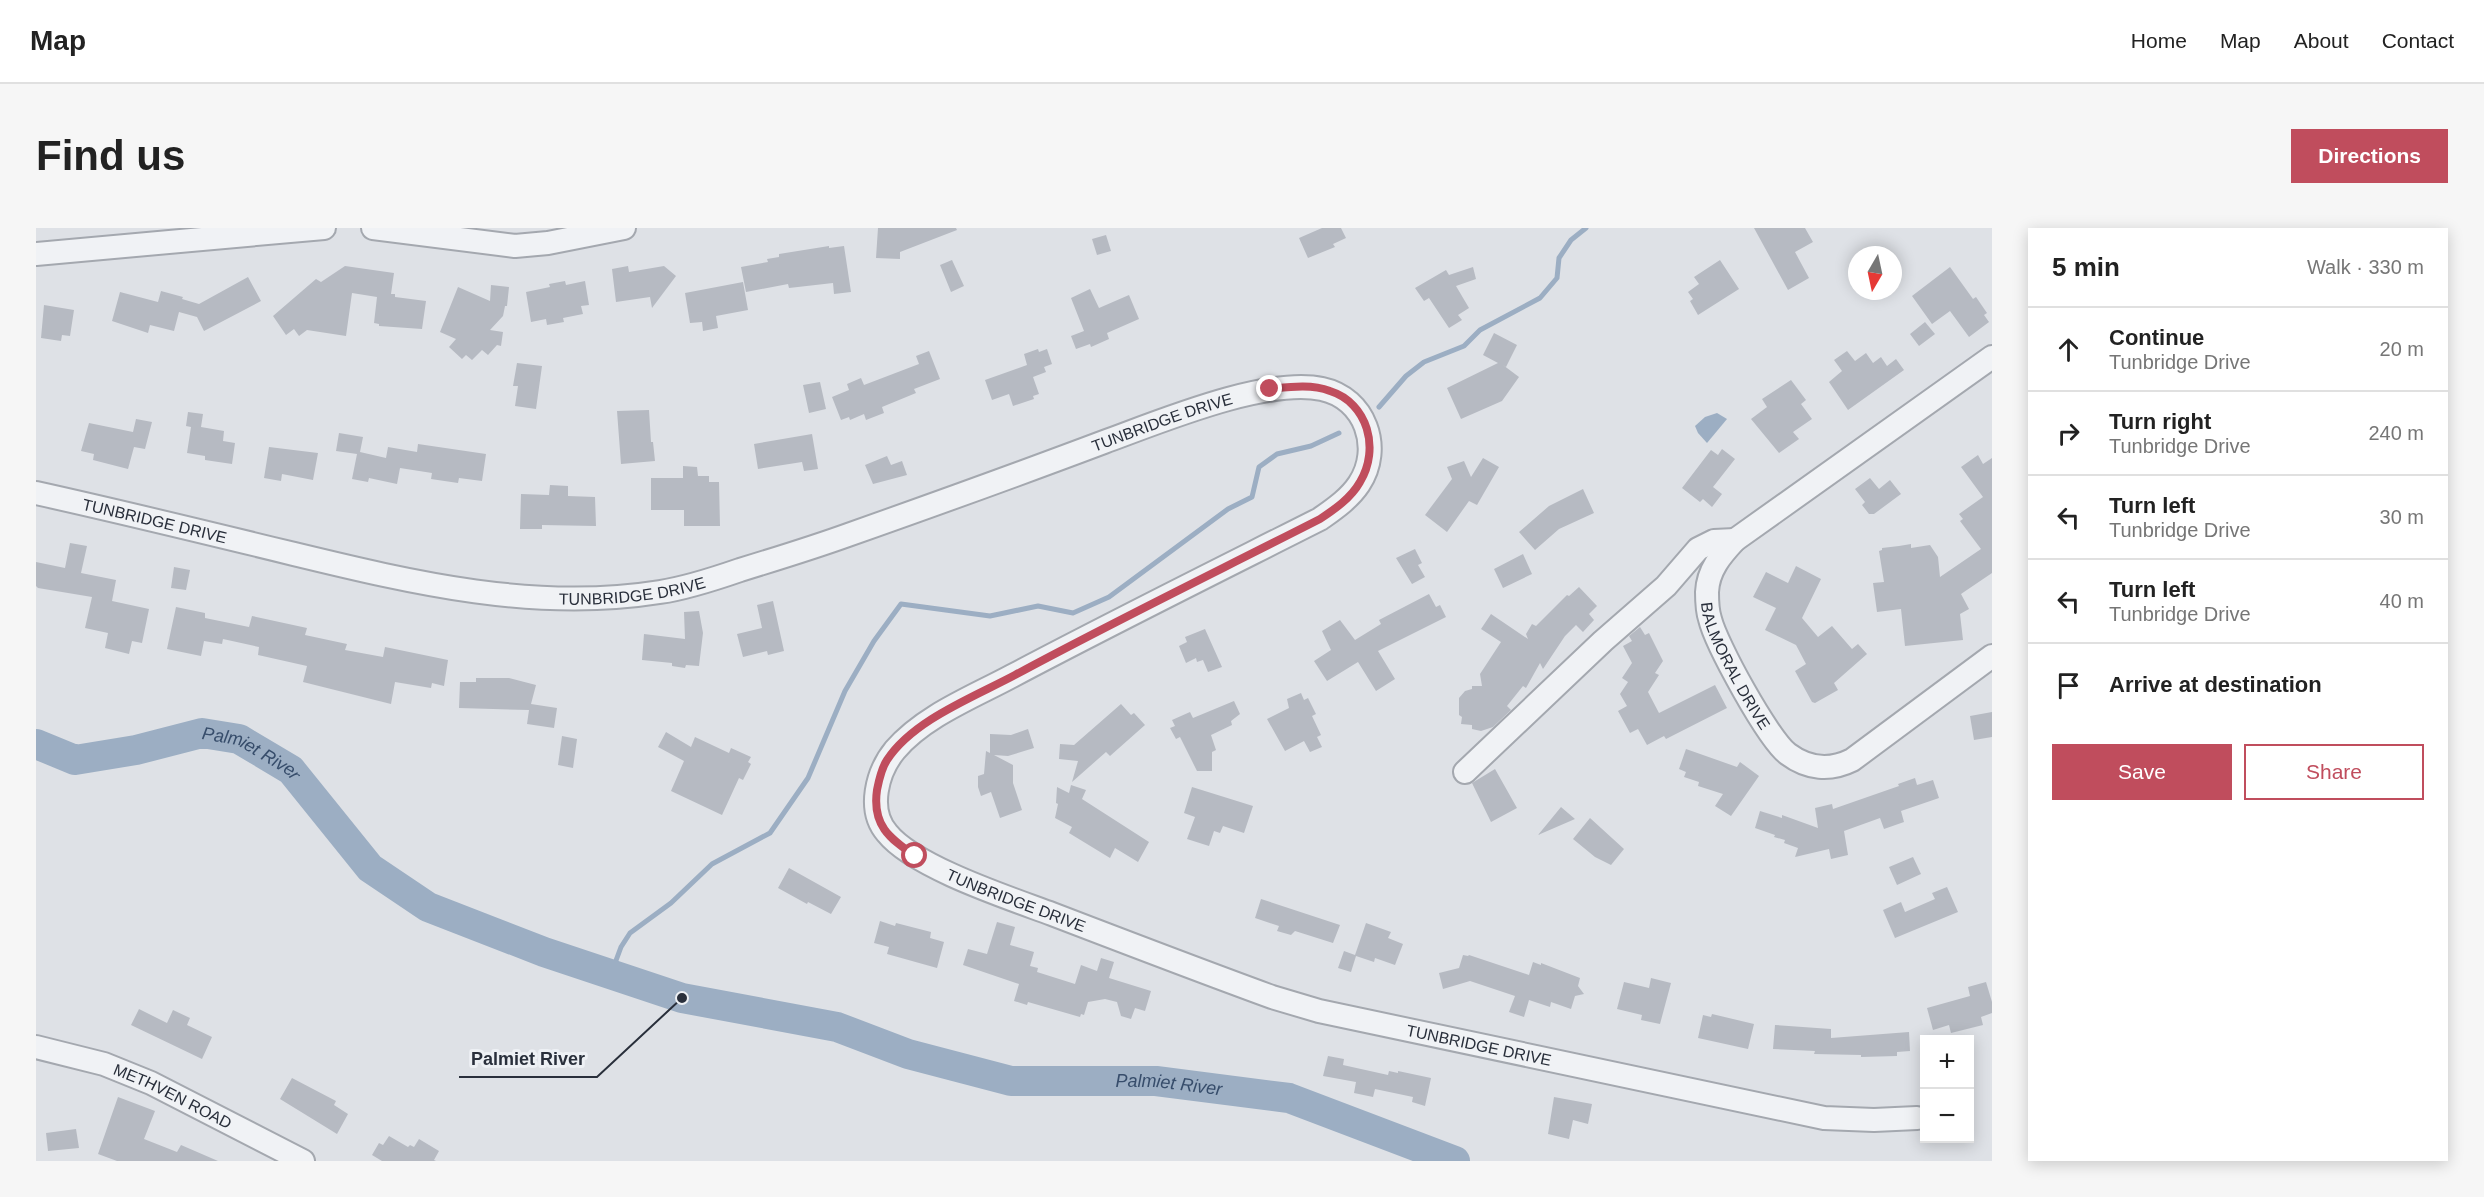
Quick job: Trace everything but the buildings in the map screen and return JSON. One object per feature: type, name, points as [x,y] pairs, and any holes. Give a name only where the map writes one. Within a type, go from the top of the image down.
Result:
[{"type":"street","points":[[36,254],[324,228]]},
{"type":"street","points":[[373,228],[515,246],[548,243],[624,228]]},
{"type":"street","name":"BALMORAL DRIVE","points":[[1992,357],[1735,540],[1721,554],[1711,573],[1707,588],[1710,621],[1740,682],[1774,741],[1789,755],[1805,764],[1828,768],[1852,760],[1992,656]]},
{"type":"street","name":"TUNBRIDGE DRIVE","points":[[36,493],[417,583],[539,598],[577,600],[613,598],[692,585],[806,550],[1144,428],[1237,397],[1291,387],[1329,390],[1345,397],[1358,410],[1369,439],[1367,468],[1360,483],[1350,496],[1320,519],[1045,659],[935,718],[912,733],[886,761],[879,779],[876,813],[887,834],[915,856],[987,890],[1272,997],[1318,1011],[1815,1116],[1846,1120],[1917,1118]]},
{"type":"street","points":[[1465,772],[1603,641],[1666,586],[1698,549],[1713,541],[1735,540]]},
{"type":"street","name":"METHVEN ROAD","points":[[36,1047],[104,1064],[151,1083],[296,1160]]},
{"type":"water","points":[[1717,413],[1727,419],[1707,443],[1695,426],[1705,417]]},
{"type":"waterway","points":[[1379,407],[1406,376],[1424,362],[1464,346],[1480,330],[1540,298],[1557,278],[1559,258],[1571,240],[1586,228]]},
{"type":"waterway","points":[[611,974],[621,947],[630,933],[671,903],[712,864],[770,833],[808,778],[845,691],[874,641],[901,604],[990,616],[1038,606],[1073,613],[1109,597],[1228,509],[1252,497],[1259,467],[1277,454],[1311,446],[1339,433]]},
{"type":"waterway","name":"Palmiet River","points":[[36,744],[75,760],[136,750],[202,733],[239,739],[291,770],[370,868],[428,907],[544,952],[682,998],[837,1027],[908,1054],[1011,1081],[1156,1081],[1289,1098],[1455,1161]]},
{"type":"place","name":"Palmiet River","points":[[682,998]]},
{"type":"route","points":[[915,856],[898,845],[887,834],[876,813],[879,779],[886,761],[912,733],[935,718],[1045,659],[1320,519],[1350,496],[1360,483],[1367,468],[1369,439],[1365,423],[1358,410],[1345,397],[1329,390],[1310,387],[1270,389]]}]
